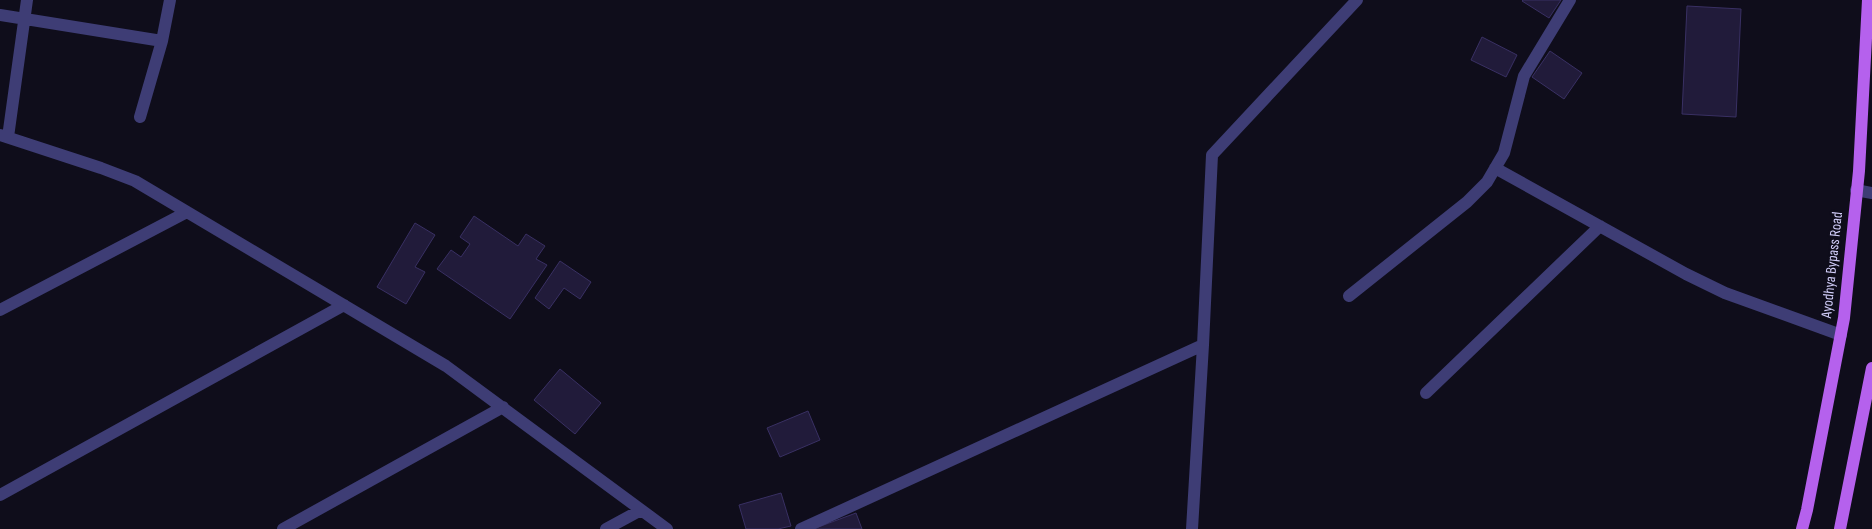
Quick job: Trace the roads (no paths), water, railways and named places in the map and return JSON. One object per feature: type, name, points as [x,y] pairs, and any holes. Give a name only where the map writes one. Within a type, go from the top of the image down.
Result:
[{"type":"main road","name":"Ayodhya Bypass Road","points":[[1802,529],[1844,318],[1856,190],[1868,0]]},
{"type":"main road","points":[[1840,529],[1872,368]]},
{"type":"street","points":[[26,0],[4,136],[135,181],[446,366],[667,529]]},
{"type":"street","points":[[140,118],[162,41],[170,0]]},
{"type":"street","points":[[1192,529],[1212,155],[1357,0]]},
{"type":"street","points":[[1349,296],[1467,202],[1487,182],[1504,153],[1524,76],[1570,0]]},
{"type":"street","points":[[0,15],[162,41]]},
{"type":"street","points":[[1495,168],[1686,274],[1725,293],[1841,335]]},
{"type":"street","points":[[1856,190],[1872,193]]},
{"type":"street","points":[[0,310],[187,212]]},
{"type":"street","points":[[1426,393],[1600,226]]},
{"type":"street","points":[[0,495],[344,306]]},
{"type":"street","points":[[801,529],[1203,345]]},
{"type":"street","points":[[283,529],[502,407]]},
{"type":"street","points":[[606,529],[641,510]]}]
